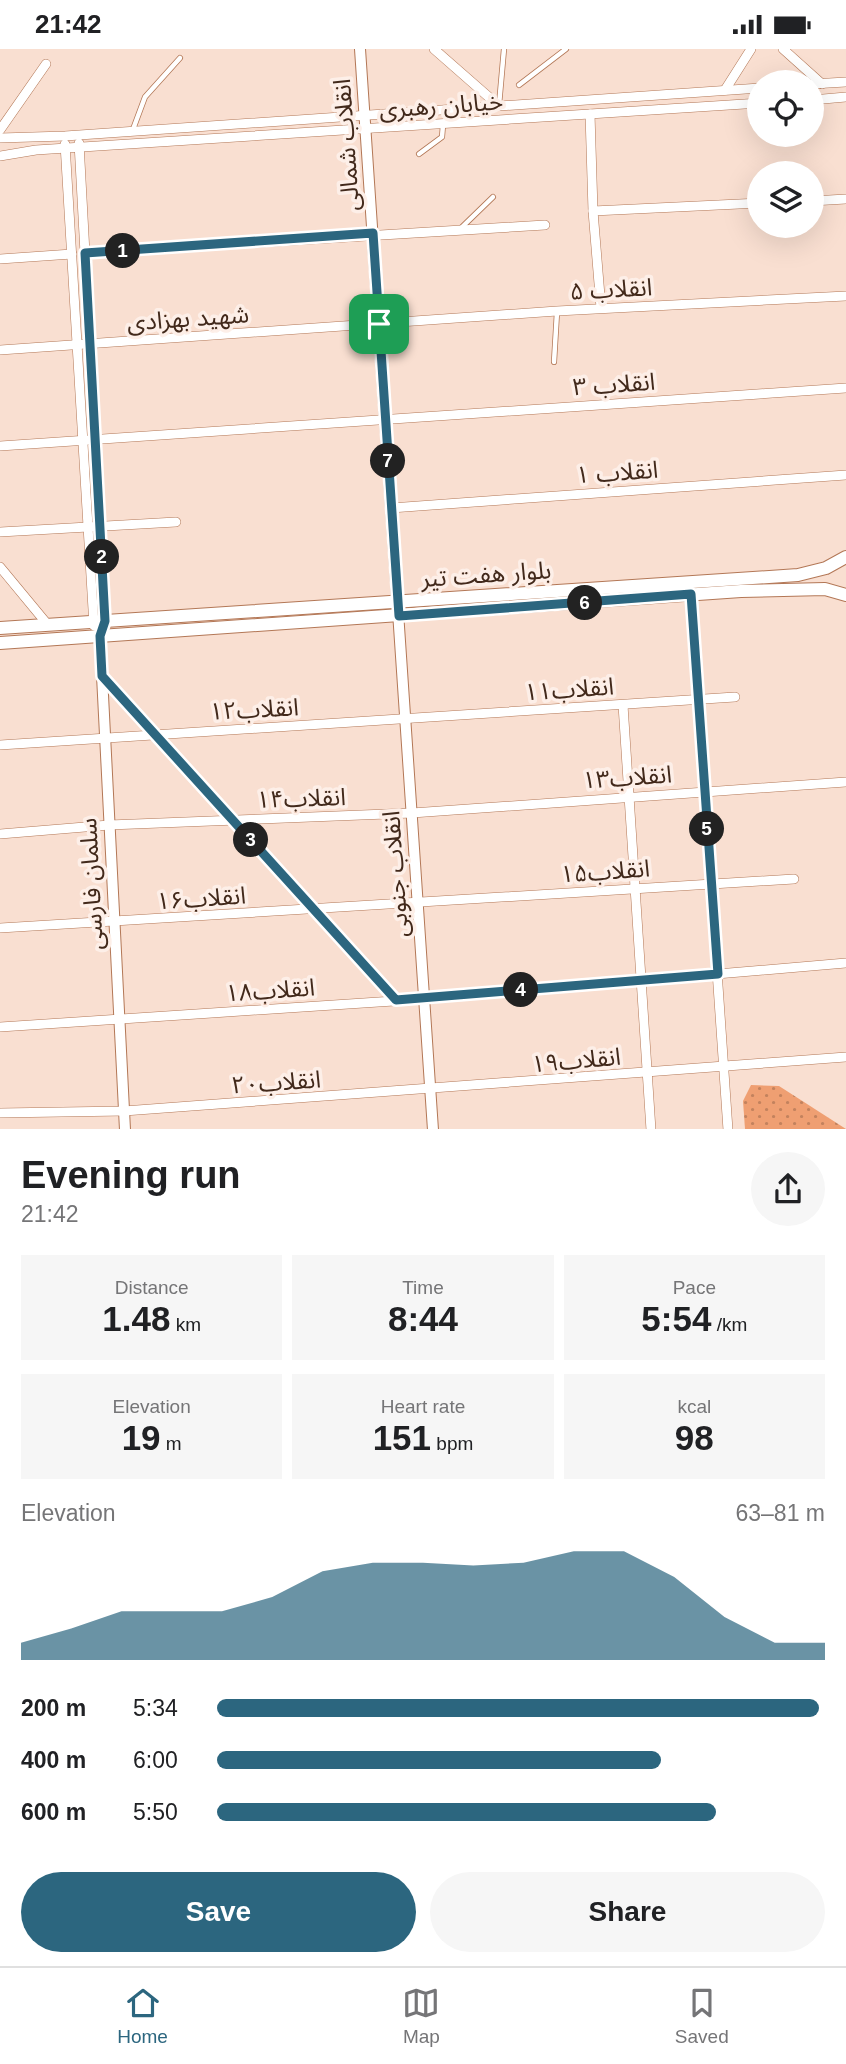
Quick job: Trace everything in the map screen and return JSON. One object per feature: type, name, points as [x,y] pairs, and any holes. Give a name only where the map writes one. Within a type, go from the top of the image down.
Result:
[{"type":"main road","name":"بلوار هفت تیر","points":[[0,628],[798,575],[826,568],[846,558]]},
{"type":"main road","name":"بلوار هفت تیر","points":[[0,643],[691,594],[825,589],[846,595]]},
{"type":"street","name":"انقلاب شمالی","points":[[360,49],[399,616]]},
{"type":"street","points":[[434,49],[499,106]]},
{"type":"street","points":[[725,90],[751,49]]},
{"type":"street","points":[[783,49],[803,70]]},
{"type":"street","points":[[0,130],[47,64]]},
{"type":"street","points":[[824,84],[846,82]]},
{"type":"street","name":"خیابان رهبری","points":[[0,138],[65,137],[747,89]]},
{"type":"street","points":[[824,99],[846,97]]},
{"type":"street","name":"خیابان رهبری","points":[[0,156],[79,148],[747,104]]},
{"type":"street","points":[[590,114],[593,211],[601,309]]},
{"type":"street","points":[[78,136],[105,621],[100,636]]},
{"type":"street","points":[[65,137],[92,622],[100,636]]},
{"type":"street","points":[[824,200],[846,199]]},
{"type":"street","points":[[593,211],[747,204]]},
{"type":"street","points":[[85,253],[373,233],[545,225]]},
{"type":"street","points":[[0,259],[72,254]]},
{"type":"street","name":"انقلاب ۵","points":[[379,324],[557,311],[846,296]]},
{"type":"street","name":"شهید بهزادی","points":[[0,350],[379,324]]},
{"type":"street","name":"انقلاب ۳","points":[[0,446],[846,388]]},
{"type":"street","name":"انقلاب ۱","points":[[391,508],[846,475]]},
{"type":"street","points":[[0,532],[176,523]]},
{"type":"street","points":[[0,567],[48,625]]},
{"type":"street","points":[[691,594],[729,1129]]},
{"type":"street","name":"انقلاب جنوبی","points":[[399,616],[433,1129]]},
{"type":"street","name":"سلمان فارسی","points":[[100,636],[125,1129]]},
{"type":"street","points":[[102,676],[396,1000]]},
{"type":"street","name":"انقلاب۱۱","points":[[405,719],[735,697]]},
{"type":"street","points":[[623,705],[651,1129]]},
{"type":"street","name":"انقلاب۱۲","points":[[0,745],[405,719]]},
{"type":"street","name":"انقلاب۱۳","points":[[412,813],[629,795],[846,782]]},
{"type":"street","name":"انقلاب۱۴","points":[[0,834],[109,825],[412,813]]},
{"type":"street","name":"انقلاب۱۵","points":[[418,903],[794,879]]},
{"type":"street","name":"انقلاب۱۶","points":[[0,928],[418,903]]},
{"type":"street","name":"انقلاب۱۸","points":[[0,1027],[424,999],[846,963]]},
{"type":"street","name":"انقلاب۱۹","points":[[430,1090],[846,1057]]},
{"type":"street","name":"انقلاب۲۰","points":[[0,1113],[124,1111],[430,1090]]},
{"type":"lane","points":[[499,106],[504,49]]},
{"type":"lane","points":[[519,86],[566,49]]},
{"type":"lane","points":[[132,132],[145,97],[180,58]]},
{"type":"lane","points":[[419,154],[442,137],[443,124]]},
{"type":"lane","points":[[460,229],[493,197]]},
{"type":"lane","points":[[554,362],[557,311]]},
{"type":"shaded area","points":[[751,1085],[779,1086],[846,1129],[745,1129],[743,1101]]},
{"type":"route","points":[[373,233],[379,324],[399,616],[691,594],[718,974],[396,1000],[102,676],[100,636],[105,621],[85,253],[373,233]]}]
